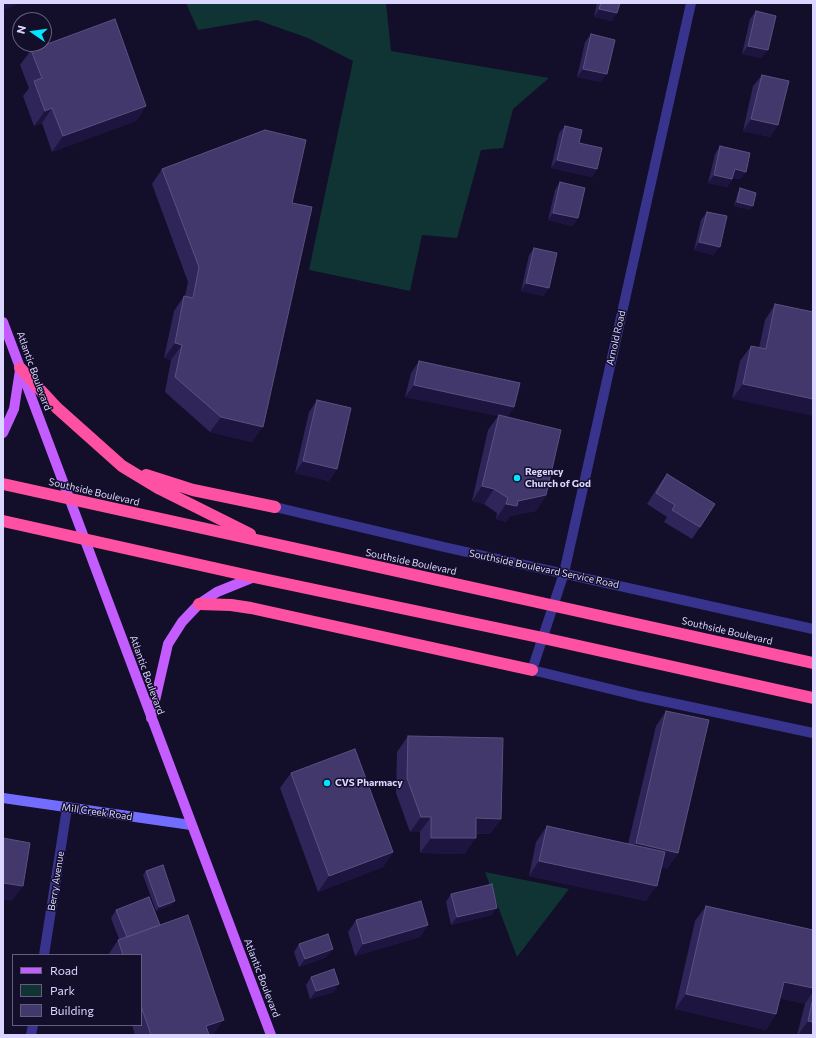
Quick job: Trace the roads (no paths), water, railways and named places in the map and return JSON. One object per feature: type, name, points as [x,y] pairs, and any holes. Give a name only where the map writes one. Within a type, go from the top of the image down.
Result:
[{"type":"highway","points":[[20,368],[57,408],[122,466],[160,489],[205,513],[270,543]]},
{"type":"highway","points":[[122,466],[193,490],[275,507]]},
{"type":"highway","name":"Southside Boulevard","points":[[3,484],[813,663]]},
{"type":"highway","points":[[3,521],[813,698]]},
{"type":"highway","points":[[199,604],[231,605],[252,608],[532,670]]},
{"type":"main road","name":"Atlantic Boulevard","points":[[3,322],[271,1035]]},
{"type":"main road","points":[[3,433],[14,409],[20,368]]},
{"type":"main road","points":[[151,718],[168,644],[182,622],[199,604],[217,592],[254,577]]},
{"type":"street","name":"Arnold Road","points":[[532,670],[564,573],[691,3]]},
{"type":"street","name":"Southside Boulevard Service Road","points":[[275,507],[444,547],[813,629]]},
{"type":"street","points":[[532,670],[638,696],[813,733]]},
{"type":"street","name":"Mill Creek Road","points":[[3,798],[191,825]]},
{"type":"street","name":"Berry Avenue","points":[[44,954],[67,808]]},
{"type":"place","name":"Regency Church of God","points":[[517,478]]},
{"type":"place","name":"CVS Pharmacy","points":[[327,783]]}]
